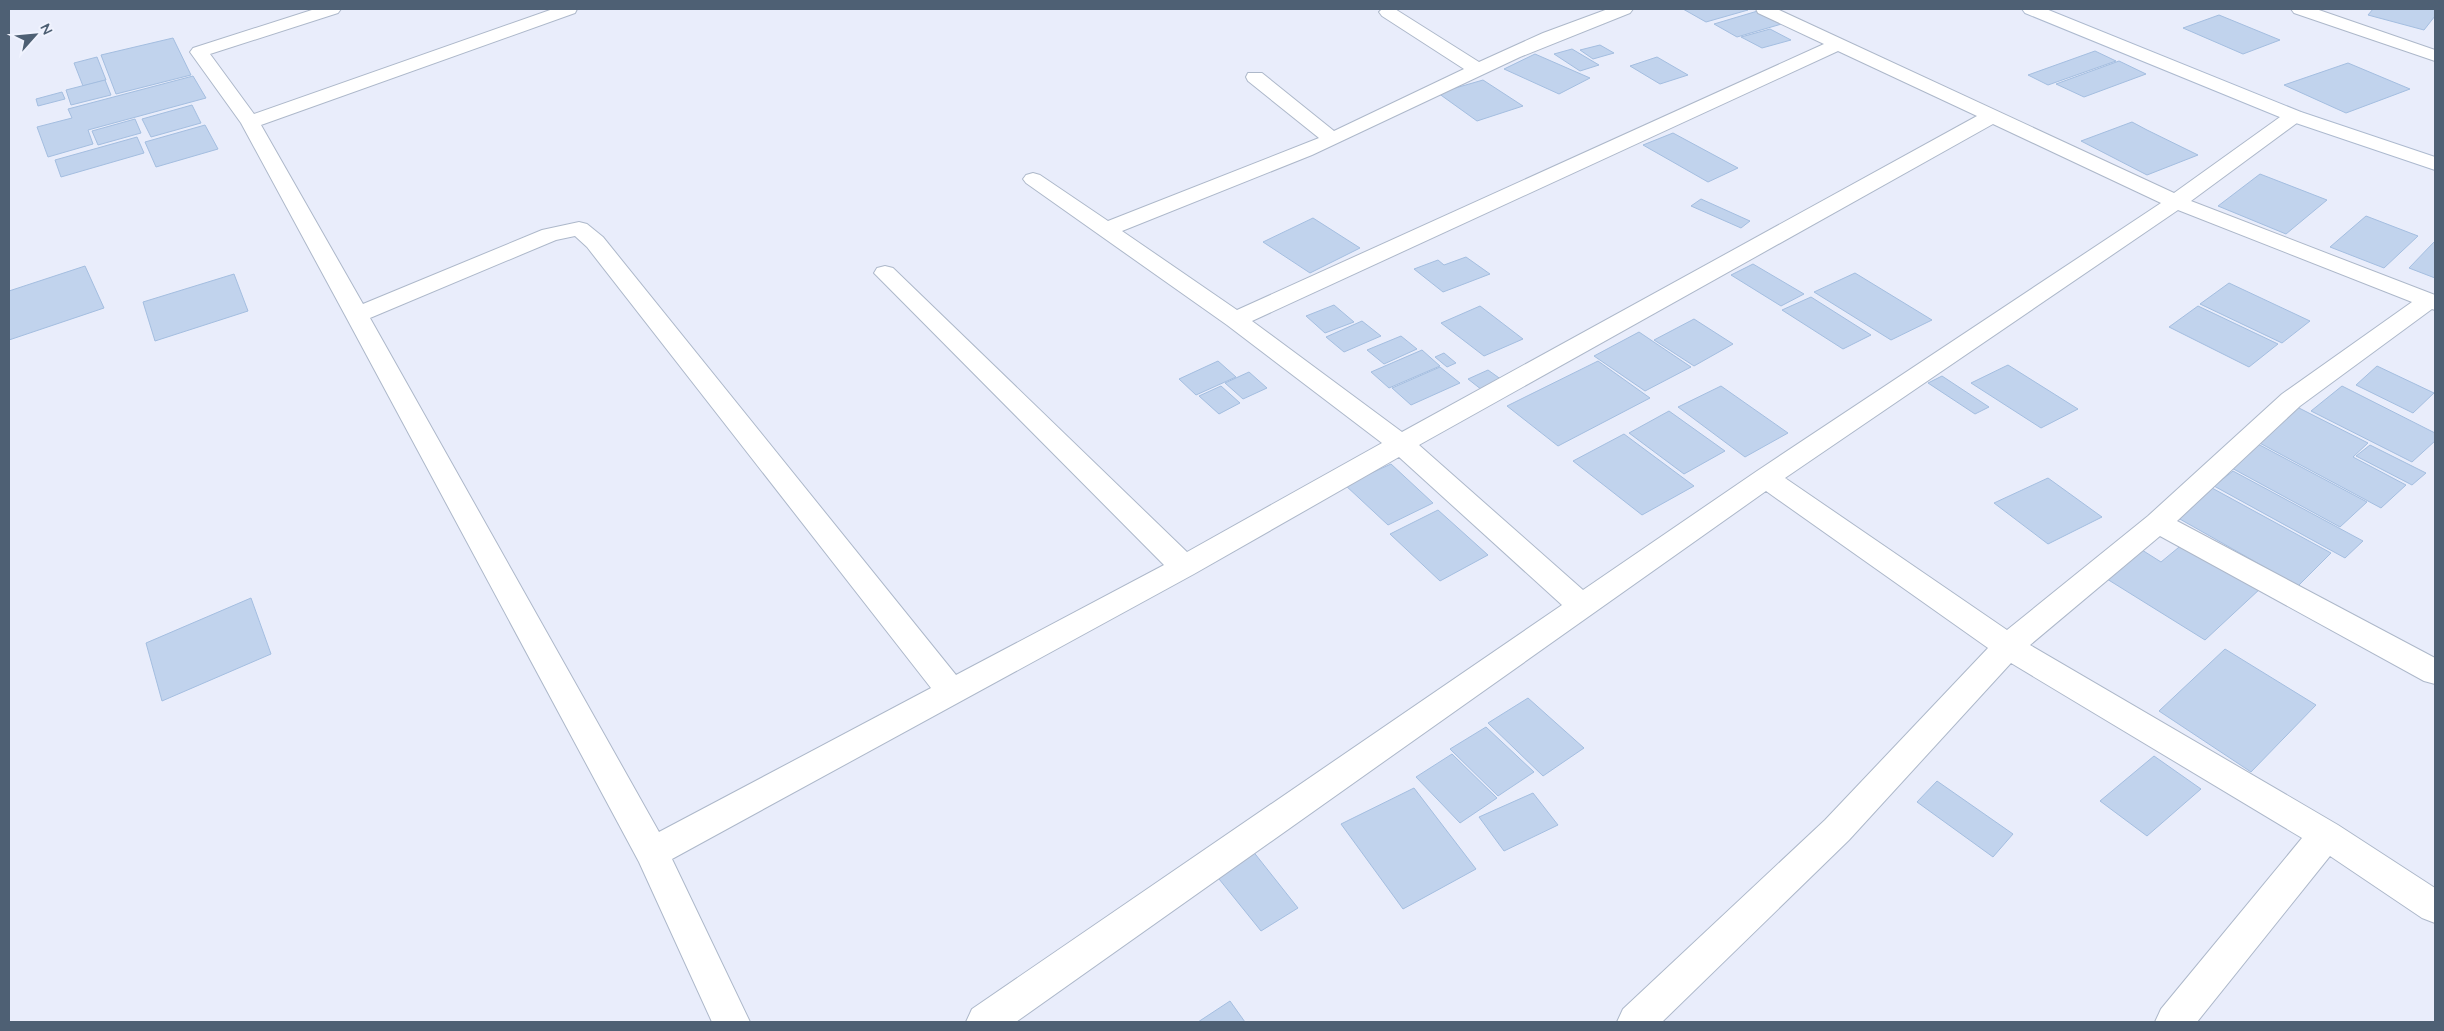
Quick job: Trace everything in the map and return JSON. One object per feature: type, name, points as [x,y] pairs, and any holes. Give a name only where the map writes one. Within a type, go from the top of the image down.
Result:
[{"type":"street","points":[[332,9],[199,52],[250,122],[357,314],[652,853],[731,1022]]},
{"type":"street","points":[[250,122],[569,9]]},
{"type":"street","points":[[1577,9],[1596,18]]},
{"type":"street","points":[[1107,230],[1332,139],[1477,69],[1596,18],[1624,9]]},
{"type":"street","points":[[1764,9],[1994,115],[2176,202],[2432,302]]},
{"type":"street","points":[[2031,9],[2294,116],[2435,164]]},
{"type":"street","points":[[2300,9],[2435,56]]},
{"type":"street","points":[[1388,12],[1477,69]]},
{"type":"street","points":[[1235,320],[1838,44]]},
{"type":"street","points":[[1255,78],[1332,139]]},
{"type":"street","points":[[652,853],[1184,567],[1401,444],[1994,115]]},
{"type":"street","points":[[986,1022],[1766,478],[2176,202],[2294,116]]},
{"type":"street","points":[[1034,179],[1235,320],[1401,444],[1582,606]]},
{"type":"street","points":[[357,314],[550,236],[579,229],[601,250],[952,692]]},
{"type":"street","points":[[885,273],[1184,567]]},
{"type":"street","points":[[1636,1022],[1838,830],[2008,646],[2158,523],[2291,400],[2432,302]]},
{"type":"street","points":[[1766,478],[2008,646],[2326,835],[2435,907]]},
{"type":"street","points":[[2158,523],[2435,672]]},
{"type":"street","points":[[2174,1022],[2326,835]]},
{"type":"building","points":[[1683,9],[1745,9],[1748,10],[1706,22]]},
{"type":"building","points":[[2373,9],[2435,9],[2435,16],[2424,30],[2368,15]]},
{"type":"building","points":[[1761,10],[1785,23],[1737,37],[1714,24]]},
{"type":"building","points":[[2219,15],[2280,40],[2243,54],[2183,28]]},
{"type":"building","points":[[1770,29],[1791,40],[1762,48],[1741,37]]},
{"type":"building","points":[[173,38],[191,75],[116,94],[101,55]]},
{"type":"building","points":[[1600,45],[1614,53],[1593,59],[1580,50]]},
{"type":"building","points":[[1572,49],[1599,65],[1580,71],[1554,54]]},
{"type":"building","points":[[2095,51],[2116,61],[2048,85],[2028,75]]},
{"type":"building","points":[[1535,54],[1590,78],[1559,94],[1504,69]]},
{"type":"building","points":[[97,57],[106,80],[83,86],[74,63]]},
{"type":"building","points":[[1657,57],[1688,75],[1660,84],[1630,66]]},
{"type":"building","points":[[2119,61],[2146,74],[2084,97],[2056,84]]},
{"type":"building","points":[[2348,63],[2410,89],[2346,113],[2284,85]]},
{"type":"building","points":[[193,76],[206,98],[88,130],[93,144],[48,157],[37,127],[72,118],[68,109]]},
{"type":"building","points":[[105,80],[111,95],[71,105],[66,90]]},
{"type":"building","points":[[1483,80],[1523,106],[1477,121],[1438,93]]},
{"type":"building","points":[[62,92],[65,99],[38,106],[36,99]]},
{"type":"building","points":[[192,105],[201,123],[151,137],[142,119]]},
{"type":"building","points":[[135,119],[141,133],[98,145],[92,131]]},
{"type":"building","points":[[2132,122],[2198,155],[2147,175],[2081,141]]},
{"type":"building","points":[[205,125],[218,149],[156,167],[145,142]]},
{"type":"building","points":[[1673,133],[1738,168],[1708,182],[1643,145]]},
{"type":"building","points":[[137,137],[144,153],[61,177],[55,160]]},
{"type":"building","points":[[2260,174],[2327,200],[2286,234],[2218,206]]},
{"type":"building","points":[[1701,199],[1750,221],[1741,228],[1691,206]]},
{"type":"building","points":[[2366,216],[2418,236],[2384,268],[2330,247]]},
{"type":"building","points":[[1313,218],[1360,248],[1310,273],[1263,242]]},
{"type":"building","points":[[2434,242],[2435,278],[2409,268]]},
{"type":"building","points":[[1466,257],[1490,274],[1443,292],[1414,269],[1438,260],[1444,265]]},
{"type":"building","points":[[1753,264],[1804,294],[1781,306],[1731,275]]},
{"type":"building","points":[[85,266],[104,308],[9,340],[9,291]]},
{"type":"building","points":[[1855,273],[1932,320],[1891,340],[1814,292]]},
{"type":"building","points":[[234,274],[248,311],[155,341],[143,302]]},
{"type":"building","points":[[2229,283],[2310,321],[2282,343],[2200,304]]},
{"type":"building","points":[[1811,297],[1871,335],[1843,349],[1782,310]]},
{"type":"building","points":[[1334,305],[1354,322],[1325,333],[1306,316]]},
{"type":"building","points":[[1480,306],[1523,339],[1484,356],[1441,323]]},
{"type":"building","points":[[2198,306],[2278,344],[2249,367],[2169,327]]},
{"type":"building","points":[[1694,319],[1733,344],[1694,366],[1654,340]]},
{"type":"building","points":[[1362,321],[1381,336],[1344,352],[1326,337]]},
{"type":"building","points":[[1639,332],[1691,367],[1645,391],[1594,356]]},
{"type":"building","points":[[1401,336],[1417,349],[1384,364],[1367,350]]},
{"type":"building","points":[[1422,350],[1440,366],[1389,388],[1371,372]]},
{"type":"building","points":[[1444,353],[1456,363],[1447,367],[1435,357]]},
{"type":"building","points":[[1218,361],[1236,377],[1196,395],[1179,379]]},
{"type":"building","points":[[1598,361],[1650,398],[1558,446],[1507,406]]},
{"type":"building","points":[[2008,365],[2078,409],[2041,428],[1971,383]]},
{"type":"building","points":[[2377,366],[2434,393],[2413,413],[2356,385]]},
{"type":"building","points":[[1440,367],[1460,383],[1411,405],[1392,388]]},
{"type":"building","points":[[1488,370],[1502,380],[1482,390],[1468,379]]},
{"type":"building","points":[[1249,372],[1267,388],[1243,399],[1225,383]]},
{"type":"building","points":[[1942,376],[1989,407],[1975,414],[1928,383]]},
{"type":"building","points":[[1221,386],[1240,403],[1219,414],[1199,396]]},
{"type":"building","points":[[1721,386],[1788,433],[1745,457],[1678,407]]},
{"type":"building","points":[[2342,386],[2435,433],[2435,441],[2412,462],[2311,411]]},
{"type":"building","points":[[2297,407],[2368,443],[2353,457],[2406,485],[2381,508],[2254,440]]},
{"type":"building","points":[[1669,411],[1725,451],[1684,474],[1629,433]]},
{"type":"building","points":[[1624,434],[1694,486],[1642,515],[1573,461]]},
{"type":"building","points":[[2256,443],[2367,502],[2340,527],[2228,466]]},
{"type":"building","points":[[2370,445],[2426,473],[2412,485],[2356,456]]},
{"type":"building","points":[[1391,464],[1433,503],[1388,525],[1345,485]]},
{"type":"building","points":[[2233,471],[2363,541],[2345,558],[2214,486]]},
{"type":"building","points":[[2048,478],[2102,517],[2048,544],[1994,503]]},
{"type":"building","points":[[2212,488],[2331,553],[2298,586],[2178,518]]},
{"type":"building","points":[[1438,510],[1488,555],[1440,581],[1390,534]]},
{"type":"building","points":[[2184,543],[2261,588],[2205,640],[2107,579],[2142,550],[2161,562]]},
{"type":"building","points":[[251,598],[271,654],[162,701],[146,643]]},
{"type":"building","points":[[2225,649],[2316,705],[2251,772],[2159,711]]},
{"type":"building","points":[[1528,698],[1584,748],[1543,776],[1488,723]]},
{"type":"building","points":[[1486,727],[1534,772],[1498,796],[1450,749]]},
{"type":"building","points":[[1452,754],[1497,798],[1460,823],[1416,777]]},
{"type":"building","points":[[2154,756],[2201,789],[2147,836],[2100,801]]},
{"type":"building","points":[[1937,781],[2013,834],[1993,857],[1917,802]]},
{"type":"building","points":[[1414,788],[1476,869],[1403,909],[1341,824]]},
{"type":"building","points":[[1533,793],[1558,825],[1504,851],[1479,817]]},
{"type":"building","points":[[1252,850],[1298,908],[1261,931],[1215,874]]},
{"type":"building","points":[[1230,1001],[1245,1022],[1198,1022]]}]
